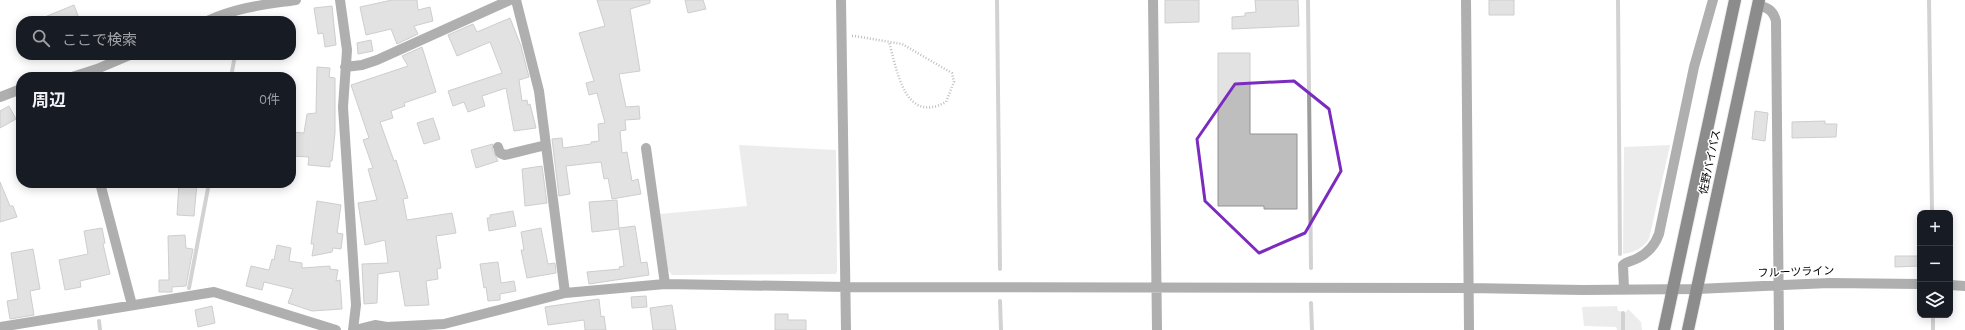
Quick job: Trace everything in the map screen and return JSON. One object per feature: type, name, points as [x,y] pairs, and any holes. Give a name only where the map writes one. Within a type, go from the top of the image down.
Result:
[{"type":"highway","name":"佐野バイパス","points":[[1664,330],[1735,0]]},
{"type":"highway","name":"佐野バイパス","points":[[1688,330],[1758,2]]},
{"type":"street","points":[[219,16],[246,7],[296,0]]},
{"type":"street","points":[[340,0],[347,50],[343,107],[356,305],[354,330]]},
{"type":"street","points":[[345,67],[362,65],[377,60],[510,0]]},
{"type":"street","points":[[516,0],[539,91],[565,293]]},
{"type":"street","points":[[842,0],[846,330]]},
{"type":"street","points":[[1153,0],[1157,330]]},
{"type":"street","points":[[1466,0],[1469,330]]},
{"type":"street","points":[[1624,289],[1623,265],[1626,262],[1637,259],[1649,250],[1656,243],[1659,234],[1694,67],[1713,0]]},
{"type":"street","points":[[1758,2],[1770,9],[1774,14],[1776,21],[1779,330]]},
{"type":"street","points":[[88,72],[118,60]]},
{"type":"street","points":[[0,97],[16,91]]},
{"type":"street","points":[[498,147],[500,153],[505,155],[546,145]]},
{"type":"street","points":[[646,148],[665,284]]},
{"type":"street","points":[[101,188],[132,305]]},
{"type":"street","name":"フルーツライン","points":[[354,330],[375,326],[444,327],[565,293],[665,284],[846,287],[1469,288],[1584,290],[1878,282],[1917,284]]},
{"type":"street","points":[[1953,285],[1965,286]]},
{"type":"street","points":[[0,327],[214,292],[336,330]]},
{"type":"path","points":[[842,36],[855,36],[902,44],[952,73],[954,82],[946,102],[937,107],[928,108],[916,104],[908,98],[902,87],[889,42]]},
{"type":"highlighted area","points":[[1294,81],[1329,109],[1341,171],[1305,233],[1259,253],[1205,201],[1197,139],[1235,84]]},
{"type":"shaded area","points":[[739,145],[836,150],[836,274],[672,275],[668,270],[660,214],[747,206]]},
{"type":"shaded area","points":[[1670,145],[1649,239],[1638,250],[1623,254],[1624,147]]},
{"type":"shaded area","points":[[1617,306],[1618,311],[1626,312],[1628,309],[1641,322],[1642,330],[1617,330],[1616,327],[1584,326],[1582,307]]},
{"type":"building","points":[[392,0],[417,0],[418,10],[430,7],[433,21],[414,26],[418,34],[397,44],[391,29],[366,35],[360,7]]},
{"type":"building","points":[[597,0],[650,0],[650,3],[630,9],[640,71],[619,74],[626,107],[639,106],[640,119],[625,120],[626,130],[620,131],[622,153],[627,152],[632,181],[638,179],[641,194],[612,199],[608,178],[604,179],[601,162],[566,166],[570,194],[559,196],[552,139],[562,138],[563,148],[591,144],[591,142],[599,141],[598,124],[605,123],[597,93],[589,95],[586,83],[594,81],[579,33],[605,26]]},
{"type":"building","points":[[685,0],[703,0],[706,9],[688,13]]},
{"type":"building","points":[[1165,0],[1199,0],[1199,22],[1165,23]]},
{"type":"building","points":[[1255,0],[1298,0],[1299,26],[1232,29],[1232,17],[1245,16],[1245,13],[1256,12]]},
{"type":"building","points":[[1489,0],[1514,0],[1514,15],[1489,15]]},
{"type":"building","points":[[74,5],[78,16],[47,16]]},
{"type":"building","points":[[332,6],[336,45],[325,47],[323,33],[318,34],[314,8]]},
{"type":"building","points":[[510,18],[521,46],[529,77],[519,80],[522,101],[527,100],[528,105],[530,104],[536,128],[514,131],[506,88],[482,96],[485,106],[468,112],[464,102],[453,106],[448,91],[502,73],[490,42],[457,56],[448,35],[473,24],[477,32]]},
{"type":"building","points":[[371,40],[373,51],[358,54],[357,43]]},
{"type":"building","points":[[422,47],[436,92],[404,103],[405,106],[391,111],[393,118],[380,122],[394,161],[396,160],[408,198],[403,199],[407,220],[452,213],[456,233],[436,236],[441,268],[437,269],[438,279],[426,281],[429,305],[405,306],[399,271],[378,274],[377,303],[364,304],[362,264],[388,263],[385,240],[365,245],[358,203],[377,200],[368,169],[373,168],[363,140],[369,138],[351,85],[408,66],[402,56]]},
{"type":"building","points":[[1218,53],[1250,53],[1250,134],[1297,134],[1297,209],[1264,209],[1264,206],[1218,206]]},
{"type":"building","points":[[317,67],[330,68],[329,77],[335,78],[335,133],[330,167],[308,165],[309,157],[296,156],[296,132],[304,133],[307,114],[316,113]]},
{"type":"building","points":[[9,106],[16,119],[0,128],[0,111]]},
{"type":"building","points":[[1755,111],[1768,113],[1765,141],[1752,139]]},
{"type":"building","points":[[433,118],[440,139],[424,144],[417,123]]},
{"type":"building","points":[[1825,121],[1825,124],[1837,124],[1836,137],[1792,138],[1792,122]]},
{"type":"building","points":[[493,144],[492,149],[498,161],[476,168],[471,150]]},
{"type":"building","points":[[542,166],[547,203],[525,206],[522,169]]},
{"type":"building","points":[[0,182],[10,206],[13,206],[17,217],[0,222]]},
{"type":"building","points":[[179,188],[197,188],[194,216],[177,215]]},
{"type":"building","points":[[617,200],[619,228],[635,226],[641,263],[647,262],[649,275],[589,284],[587,272],[620,269],[619,267],[624,266],[619,229],[592,232],[589,202]]},
{"type":"building","points":[[317,201],[341,205],[337,233],[343,234],[341,249],[333,248],[332,252],[312,256],[314,244],[311,244]]},
{"type":"building","points":[[513,211],[516,226],[489,231],[487,218],[490,218],[490,215]]},
{"type":"building","points":[[102,228],[105,243],[103,244],[110,274],[80,281],[81,287],[65,290],[59,260],[88,254],[84,231]]},
{"type":"building","points":[[541,228],[548,264],[555,263],[556,273],[527,278],[521,250],[524,250],[521,232]]},
{"type":"building","points":[[185,235],[186,248],[193,249],[186,286],[172,287],[172,292],[159,292],[159,280],[169,280],[168,236]]},
{"type":"building","points":[[277,245],[291,248],[289,261],[302,263],[302,268],[330,266],[330,269],[338,270],[336,281],[340,280],[342,309],[312,311],[288,303],[293,289],[264,282],[262,290],[246,286],[251,266],[269,270],[272,259],[274,260]]},
{"type":"building","points":[[33,249],[40,289],[30,291],[34,315],[10,319],[7,301],[18,299],[11,253]]},
{"type":"building","points":[[1895,256],[1917,256],[1917,266],[1895,267]]},
{"type":"building","points":[[498,262],[501,283],[514,281],[516,291],[500,294],[500,300],[488,301],[480,264]]},
{"type":"building","points":[[646,296],[647,307],[632,308],[631,297]]},
{"type":"building","points":[[599,299],[601,317],[604,316],[606,330],[585,330],[584,320],[548,325],[545,307]]},
{"type":"building","points":[[672,305],[676,330],[653,330],[650,308]]},
{"type":"building","points":[[212,306],[215,323],[198,327],[195,310]]},
{"type":"building","points":[[775,314],[788,314],[788,320],[806,320],[806,330],[775,330]]},
{"type":"waterway","points":[[997,0],[1000,269]]},
{"type":"waterway","points":[[1308,0],[1311,268]]},
{"type":"waterway","points":[[1618,0],[1620,254]]},
{"type":"waterway","points":[[1929,0],[1932,210]]},
{"type":"waterway","points":[[232,72],[234,60]]},
{"type":"waterway","points":[[189,288],[208,188]]},
{"type":"waterway","points":[[1000,301],[1001,330]]},
{"type":"waterway","points":[[1311,303],[1312,330]]},
{"type":"waterway","points":[[1623,313],[1623,330]]},
{"type":"waterway","points":[[1933,318],[1933,330]]},
{"type":"waterway","points":[[99,321],[100,330]]}]
